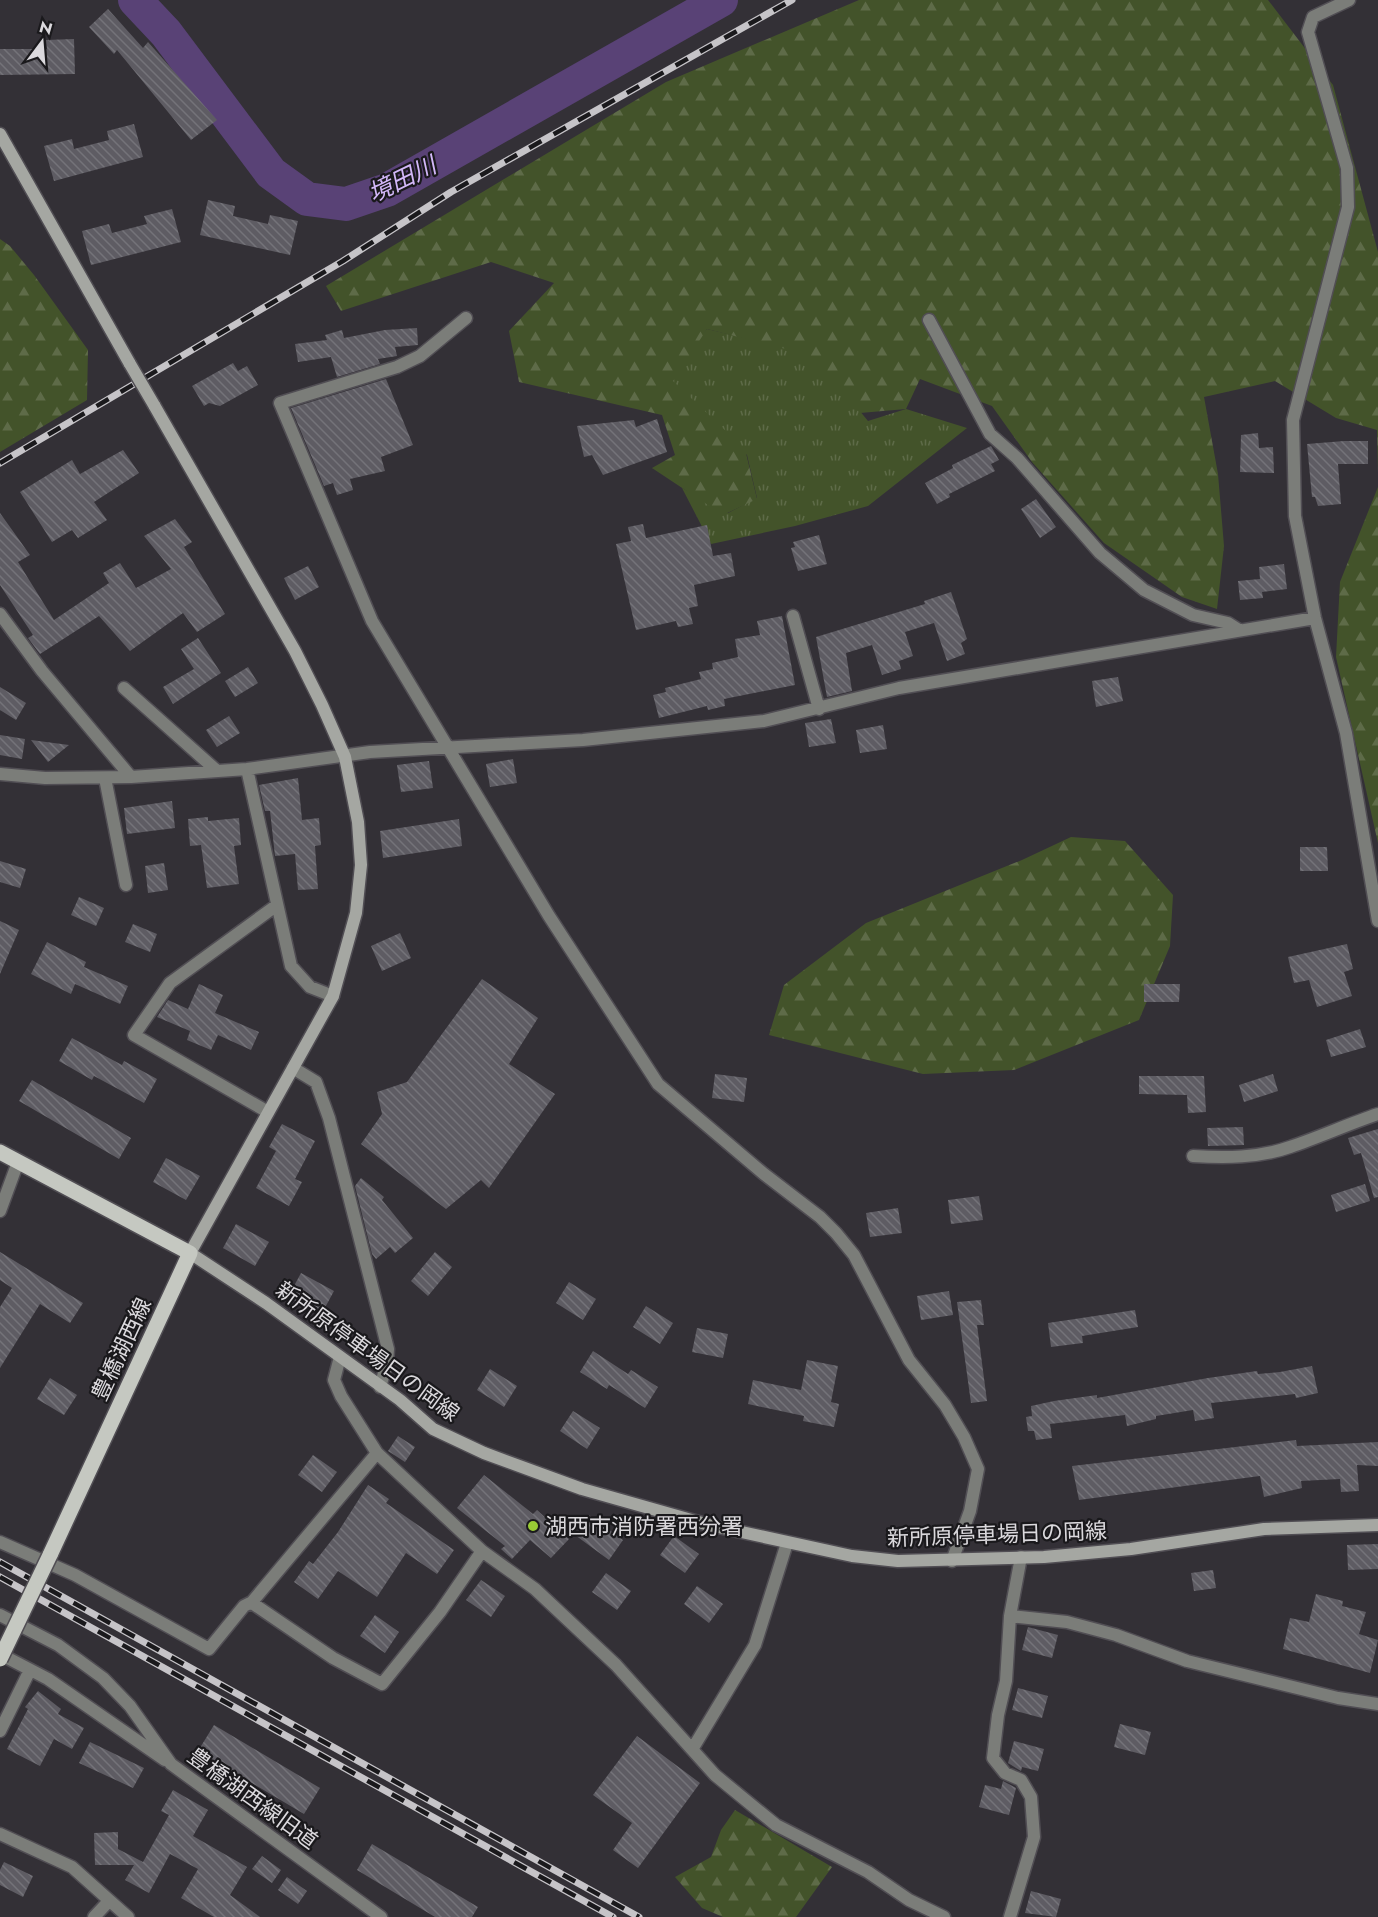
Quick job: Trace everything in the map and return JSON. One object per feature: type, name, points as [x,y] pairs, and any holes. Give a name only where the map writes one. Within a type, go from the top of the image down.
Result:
[{"type":"main road","points":[[0,134],[295,651],[345,757],[358,822],[361,865],[356,913],[333,996],[190,1253],[0,1152]]},
{"type":"main road","name":"新所原停車場日の岡線","points":[[190,1253],[266,1303],[400,1400],[433,1429],[495,1457],[582,1489],[709,1526],[852,1556],[898,1562],[952,1561],[1131,1549],[1264,1529],[1378,1525]]},
{"type":"main road","name":"豊橋湖西線","points":[[0,1659],[190,1253]]},
{"type":"street","points":[[1348,0],[1313,17],[1308,32],[1347,168],[1348,207],[1293,420],[1295,516],[1315,618],[1346,734],[1378,921]]},
{"type":"street","points":[[466,318],[420,356],[397,367],[280,403],[372,621],[549,916],[658,1084],[764,1174],[820,1217],[854,1255],[909,1360],[945,1405],[964,1437],[978,1469],[970,1510],[952,1561]]},
{"type":"street","points":[[929,320],[990,434],[1017,458],[1100,554],[1144,590],[1193,615],[1228,623],[1239,630]]},
{"type":"street","points":[[0,614],[42,672],[131,777]]},
{"type":"street","points":[[793,616],[819,709]]},
{"type":"street","points":[[0,774],[27,777],[105,778],[247,769],[370,752],[449,750],[764,721],[933,682],[1315,618]]},
{"type":"street","points":[[124,688],[216,770]]},
{"type":"street","points":[[247,769],[291,966],[310,987],[333,996]]},
{"type":"street","points":[[105,778],[126,885]]},
{"type":"street","points":[[268,1112],[134,1035],[170,983],[277,905]]},
{"type":"street","points":[[293,1068],[316,1082],[330,1118],[388,1349],[387,1363],[380,1387]]},
{"type":"street","points":[[1193,1156],[1233,1158],[1289,1148],[1332,1129],[1378,1114]]},
{"type":"street","points":[[0,1211],[18,1162]]},
{"type":"street","points":[[340,1357],[334,1380],[341,1396],[377,1453],[482,1551],[535,1589],[584,1634],[644,1694],[715,1775],[776,1825],[868,1872],[909,1900],[944,1917]]},
{"type":"street","points":[[0,1542],[75,1575],[209,1650],[244,1606],[252,1603],[377,1453]]},
{"type":"street","points":[[693,1748],[755,1645],[787,1543]]},
{"type":"street","points":[[252,1603],[333,1659],[382,1684],[440,1612],[482,1551]]},
{"type":"street","points":[[1010,1917],[1034,1837],[1031,1797],[1021,1780],[1005,1773],[993,1758],[998,1716],[1006,1681],[1010,1616],[1022,1557]]},
{"type":"street","name":"豊橋湖西線旧道","points":[[0,1616],[58,1645],[103,1678],[130,1706],[171,1764],[381,1917]]},
{"type":"street","points":[[1010,1616],[1067,1622],[1116,1635],[1187,1661],[1338,1698],[1378,1704]]},
{"type":"street","points":[[0,1654],[48,1679],[171,1764]]},
{"type":"street","points":[[0,1731],[30,1670]]},
{"type":"street","points":[[0,1834],[72,1867],[128,1917]]},
{"type":"street","points":[[94,1917],[109,1901]]},
{"type":"green space","points":[[859,0],[1268,0],[1333,85],[1378,252],[1378,473],[1377,430],[1336,418],[1275,381],[1204,397],[1218,474],[1224,546],[1217,609],[1182,597],[1104,543],[1032,462],[992,406],[920,379],[906,409],[860,413],[806,354],[707,329],[673,381],[745,449],[757,499],[723,515],[652,468],[675,455],[662,415],[519,382],[509,331],[554,283],[491,262],[341,311],[326,286],[666,82]]},
{"type":"green space","points":[[0,239],[10,246],[34,275],[88,350],[87,400],[0,452]]},
{"type":"green space","points":[[707,329],[813,354],[868,421],[906,409],[967,428],[868,506],[795,526],[711,544],[682,488],[728,513],[757,498],[747,455],[667,377]]},
{"type":"green space","points":[[1378,487],[1378,843],[1336,657],[1340,582]]},
{"type":"green space","points":[[1071,837],[1125,841],[1173,895],[1170,946],[1139,1020],[1014,1070],[923,1074],[769,1035],[784,985],[866,923],[1022,860]]},
{"type":"green space","points":[[735,1810],[832,1867],[796,1917],[723,1917],[702,1908],[675,1877],[711,1857],[721,1830]]},
{"type":"building","points":[[108,9],[143,48],[148,42],[217,120],[191,140],[117,50],[114,54],[89,27]]},
{"type":"building","points":[[74,39],[75,74],[0,75],[0,49],[47,49],[46,40]]},
{"type":"building","points":[[134,124],[143,157],[54,181],[44,146],[72,139],[74,149],[109,140],[107,131]]},
{"type":"building","points":[[208,200],[235,206],[233,216],[268,224],[270,215],[298,221],[290,255],[200,235]]},
{"type":"building","points":[[172,209],[181,242],[91,265],[82,231],[109,224],[112,233],[147,224],[144,216]]},
{"type":"building","points":[[417,328],[418,345],[395,347],[397,356],[378,359],[380,364],[337,377],[331,357],[298,362],[295,344],[327,340],[325,335],[342,330],[344,338],[385,330]]},
{"type":"building","points":[[233,363],[238,371],[247,366],[258,385],[220,406],[209,403],[204,406],[192,386]]},
{"type":"building","points":[[386,379],[413,445],[381,457],[385,471],[350,479],[353,490],[337,495],[333,483],[324,486],[291,408]]},
{"type":"building","points":[[657,419],[667,452],[603,475],[592,455],[584,457],[577,426],[634,420],[636,427]]},
{"type":"building","points":[[1258,433],[1259,448],[1273,447],[1274,473],[1240,472],[1241,435]]},
{"type":"building","points":[[1368,441],[1368,464],[1338,464],[1341,504],[1318,506],[1315,497],[1312,497],[1307,444]]},
{"type":"building","points":[[991,446],[999,460],[991,464],[995,471],[949,494],[950,497],[937,504],[925,483],[953,468],[952,465]]},
{"type":"building","points":[[123,450],[139,473],[94,502],[107,520],[78,538],[72,530],[52,542],[20,492],[72,460],[80,474]]},
{"type":"building","points":[[1036,499],[1056,527],[1040,538],[1021,509]]},
{"type":"building","points":[[0,513],[30,555],[18,562],[54,620],[109,583],[103,573],[120,563],[136,588],[171,569],[144,536],[175,519],[192,542],[184,547],[225,614],[197,632],[183,613],[130,651],[99,616],[40,654],[28,638],[33,635],[0,585]]},
{"type":"building","points":[[643,524],[646,538],[707,525],[713,556],[731,553],[735,576],[694,585],[698,606],[689,608],[693,624],[678,627],[676,621],[636,630],[616,544],[631,541],[628,527]]},
{"type":"building","points":[[819,535],[827,564],[798,571],[791,548],[795,547],[793,542]]},
{"type":"building","points":[[1284,564],[1287,589],[1262,592],[1263,598],[1240,600],[1238,581],[1260,579],[1259,567]]},
{"type":"building","points":[[308,566],[319,587],[295,600],[284,578]]},
{"type":"building","points":[[951,592],[967,639],[961,643],[965,654],[947,661],[934,623],[905,632],[913,656],[899,661],[901,669],[882,675],[872,645],[846,653],[852,691],[827,697],[816,637],[925,604],[924,601]]},
{"type":"building","points":[[782,616],[795,685],[724,699],[725,706],[708,710],[707,706],[659,718],[653,695],[666,692],[665,688],[701,679],[699,672],[713,669],[712,663],[738,657],[735,639],[760,635],[757,621]]},
{"type":"building","points":[[198,638],[221,673],[173,704],[163,687],[194,669],[181,649]]},
{"type":"building","points":[[248,667],[258,683],[235,697],[225,681]]},
{"type":"building","points":[[1118,677],[1123,701],[1096,707],[1092,681]]},
{"type":"building","points":[[0,687],[26,703],[16,720],[0,710]]},
{"type":"building","points":[[229,716],[240,733],[217,747],[206,730]]},
{"type":"building","points":[[831,719],[836,743],[809,747],[805,723]]},
{"type":"building","points":[[883,725],[887,749],[860,753],[856,730]]},
{"type":"building","points":[[0,735],[25,739],[22,759],[0,755]]},
{"type":"building","points":[[31,740],[69,745],[48,762]]},
{"type":"building","points":[[513,759],[517,783],[490,787],[486,764]]},
{"type":"building","points":[[429,761],[433,788],[401,792],[397,765]]},
{"type":"building","points":[[298,778],[302,820],[319,818],[321,845],[315,846],[318,889],[298,890],[295,854],[275,856],[270,811],[265,811],[259,785]]},
{"type":"building","points":[[172,801],[175,828],[127,834],[124,808]]},
{"type":"building","points":[[208,817],[208,821],[239,818],[241,845],[234,846],[239,884],[207,888],[201,845],[190,846],[188,819]]},
{"type":"building","points":[[459,819],[462,846],[383,858],[380,831]]},
{"type":"building","points":[[1300,847],[1327,847],[1328,871],[1300,871]]},
{"type":"building","points":[[0,861],[26,869],[20,888],[0,882]]},
{"type":"building","points":[[164,863],[168,890],[148,893],[145,866]]},
{"type":"building","points":[[79,897],[104,908],[96,926],[71,915]]},
{"type":"building","points":[[0,921],[19,930],[0,974]]},
{"type":"building","points":[[133,924],[157,934],[150,952],[125,942]]},
{"type":"building","points":[[400,933],[411,958],[382,971],[371,946]]},
{"type":"building","points":[[47,942],[86,962],[84,967],[128,986],[120,1004],[75,984],[71,994],[31,974]]},
{"type":"building","points":[[1347,944],[1353,969],[1344,972],[1352,996],[1317,1007],[1309,980],[1294,983],[1288,957]]},
{"type":"building","points":[[482,979],[538,1018],[509,1064],[555,1094],[489,1188],[481,1180],[446,1209],[361,1144],[382,1114],[377,1092],[407,1082]]},
{"type":"building","points":[[199,984],[223,995],[215,1013],[259,1032],[251,1050],[218,1035],[211,1050],[187,1040],[190,1031],[157,1017],[168,1000],[188,1009]]},
{"type":"building","points":[[1144,984],[1180,984],[1179,1002],[1144,1002]]},
{"type":"building","points":[[1360,1029],[1366,1047],[1331,1057],[1326,1040]]},
{"type":"building","points":[[72,1038],[122,1065],[124,1061],[157,1079],[144,1103],[94,1076],[92,1080],[59,1061]]},
{"type":"building","points":[[715,1074],[747,1078],[744,1102],[712,1098]]},
{"type":"building","points":[[1273,1074],[1278,1091],[1244,1102],[1239,1085]]},
{"type":"building","points":[[1139,1076],[1204,1076],[1206,1112],[1188,1113],[1187,1095],[1139,1094]]},
{"type":"building","points":[[32,1080],[131,1138],[119,1159],[19,1101]]},
{"type":"building","points":[[282,1124],[315,1141],[295,1179],[302,1182],[289,1206],[256,1188],[276,1151],[269,1147]]},
{"type":"building","points":[[1243,1127],[1244,1145],[1208,1146],[1207,1128]]},
{"type":"building","points":[[1378,1129],[1378,1197],[1374,1198],[1361,1153],[1354,1155],[1348,1138]]},
{"type":"building","points":[[166,1158],[200,1176],[186,1200],[153,1182]]},
{"type":"building","points":[[361,1178],[384,1197],[382,1200],[413,1238],[395,1253],[390,1247],[376,1259],[372,1254],[355,1186]]},
{"type":"building","points":[[1365,1184],[1370,1201],[1336,1212],[1331,1195]]},
{"type":"building","points":[[979,1196],[983,1220],[951,1224],[948,1200]]},
{"type":"building","points":[[898,1208],[902,1233],[870,1237],[866,1213]]},
{"type":"building","points":[[236,1224],[269,1242],[255,1266],[223,1248]]},
{"type":"building","points":[[0,1252],[83,1303],[70,1323],[40,1304],[0,1368],[0,1307],[12,1288],[0,1280]]},
{"type":"building","points":[[435,1252],[452,1267],[428,1296],[411,1281]]},
{"type":"building","points":[[301,1273],[334,1291],[321,1315],[288,1297]]},
{"type":"building","points":[[569,1282],[596,1299],[583,1320],[556,1303]]},
{"type":"building","points":[[949,1291],[953,1315],[921,1320],[917,1296]]},
{"type":"building","points":[[981,1300],[984,1325],[977,1325],[987,1401],[971,1403],[957,1302]]},
{"type":"building","points":[[646,1306],[673,1323],[660,1344],[633,1327]]},
{"type":"building","points":[[1135,1310],[1138,1327],[1082,1336],[1083,1343],[1051,1347],[1048,1323]]},
{"type":"building","points":[[697,1328],[728,1334],[723,1358],[692,1352]]},
{"type":"building","points":[[593,1351],[628,1374],[631,1370],[658,1387],[645,1408],[609,1385],[607,1389],[580,1372]]},
{"type":"building","points":[[807,1360],[838,1366],[831,1402],[839,1404],[834,1427],[803,1421],[804,1416],[748,1404],[753,1380],[801,1390]]},
{"type":"building","points":[[1312,1366],[1318,1393],[1296,1398],[1295,1394],[1211,1403],[1214,1418],[1195,1421],[1193,1410],[1156,1416],[1156,1419],[1127,1426],[1125,1415],[1050,1424],[1052,1438],[1036,1440],[1034,1431],[1028,1431],[1026,1417],[1032,1416],[1031,1406],[1097,1395],[1097,1398],[1257,1371],[1258,1374],[1280,1372]]},
{"type":"building","points":[[490,1369],[517,1386],[504,1407],[477,1390]]},
{"type":"building","points":[[50,1378],[77,1395],[64,1415],[37,1399]]},
{"type":"building","points":[[573,1411],[600,1428],[587,1449],[560,1431]]},
{"type":"building","points":[[398,1436],[415,1447],[405,1462],[388,1451]]},
{"type":"building","points":[[1296,1440],[1297,1446],[1378,1442],[1378,1466],[1357,1465],[1359,1491],[1341,1492],[1340,1479],[1301,1481],[1302,1488],[1264,1497],[1260,1476],[1079,1500],[1072,1466]]},
{"type":"building","points":[[313,1455],[337,1472],[322,1492],[298,1475]]},
{"type":"building","points":[[484,1475],[533,1514],[537,1510],[569,1539],[551,1558],[530,1540],[512,1559],[501,1549],[505,1546],[457,1508]]},
{"type":"building","points":[[368,1485],[389,1499],[386,1503],[454,1550],[437,1574],[406,1553],[377,1597],[338,1571],[318,1599],[294,1582],[309,1561],[313,1564],[338,1532]]},
{"type":"building","points":[[589,1515],[623,1540],[609,1560],[575,1535]]},
{"type":"building","points":[[674,1536],[699,1554],[685,1573],[660,1555]]},
{"type":"building","points":[[1378,1544],[1378,1569],[1348,1570],[1347,1545]]},
{"type":"building","points":[[1213,1570],[1216,1588],[1194,1591],[1191,1573]]},
{"type":"building","points":[[606,1573],[631,1591],[617,1610],[592,1592]]},
{"type":"building","points":[[481,1580],[505,1596],[491,1617],[466,1600]]},
{"type":"building","points":[[697,1586],[723,1604],[709,1623],[684,1604]]},
{"type":"building","points":[[1316,1594],[1343,1601],[1342,1606],[1366,1612],[1359,1634],[1378,1640],[1370,1673],[1283,1649],[1290,1618],[1309,1622]]},
{"type":"building","points":[[375,1615],[399,1632],[385,1653],[360,1636]]},
{"type":"building","points":[[1028,1627],[1058,1635],[1052,1658],[1022,1650]]},
{"type":"building","points":[[1018,1688],[1048,1696],[1042,1718],[1012,1710]]},
{"type":"building","points":[[38,1691],[61,1709],[58,1714],[84,1728],[72,1749],[54,1739],[40,1766],[7,1749],[28,1709],[25,1707]]},
{"type":"building","points":[[1120,1724],[1151,1732],[1145,1755],[1114,1747]]},
{"type":"building","points":[[214,1725],[320,1788],[304,1814],[198,1751]]},
{"type":"building","points":[[637,1736],[700,1783],[638,1868],[613,1850],[632,1823],[593,1795]]},
{"type":"building","points":[[1014,1741],[1044,1749],[1038,1771],[1022,1767],[1021,1771],[1008,1763]]},
{"type":"building","points":[[90,1742],[144,1768],[133,1788],[79,1763]]},
{"type":"building","points":[[1003,1781],[1016,1788],[1009,1815],[979,1807],[985,1785],[1001,1789]]},
{"type":"building","points":[[173,1790],[208,1810],[193,1836],[247,1867],[230,1895],[260,1917],[214,1917],[181,1898],[198,1869],[170,1854],[149,1893],[125,1880],[134,1865],[95,1865],[94,1833],[118,1832],[118,1849],[143,1862],[169,1815],[161,1811]]},
{"type":"building","points":[[372,1844],[478,1907],[472,1917],[435,1917],[357,1870]]},
{"type":"building","points":[[262,1856],[281,1870],[272,1883],[252,1869]]},
{"type":"building","points":[[4,1862],[33,1876],[23,1897],[0,1885],[0,1870]]},
{"type":"building","points":[[287,1877],[307,1891],[298,1904],[278,1890]]},
{"type":"building","points":[[1031,1891],[1061,1899],[1056,1917],[1025,1913]]},
{"type":"waterway","name":"境田川","points":[[135,0],[166,33],[271,173],[307,199],[346,204],[387,190],[721,0]]},
{"type":"railway","points":[[0,463],[343,261],[451,192],[792,0]]},
{"type":"railway","points":[[0,1562],[639,1917]]},
{"type":"railway","points":[[0,1577],[613,1917]]},
{"type":"place","name":"湖西市消防署西分署","points":[[533,1526]]}]
